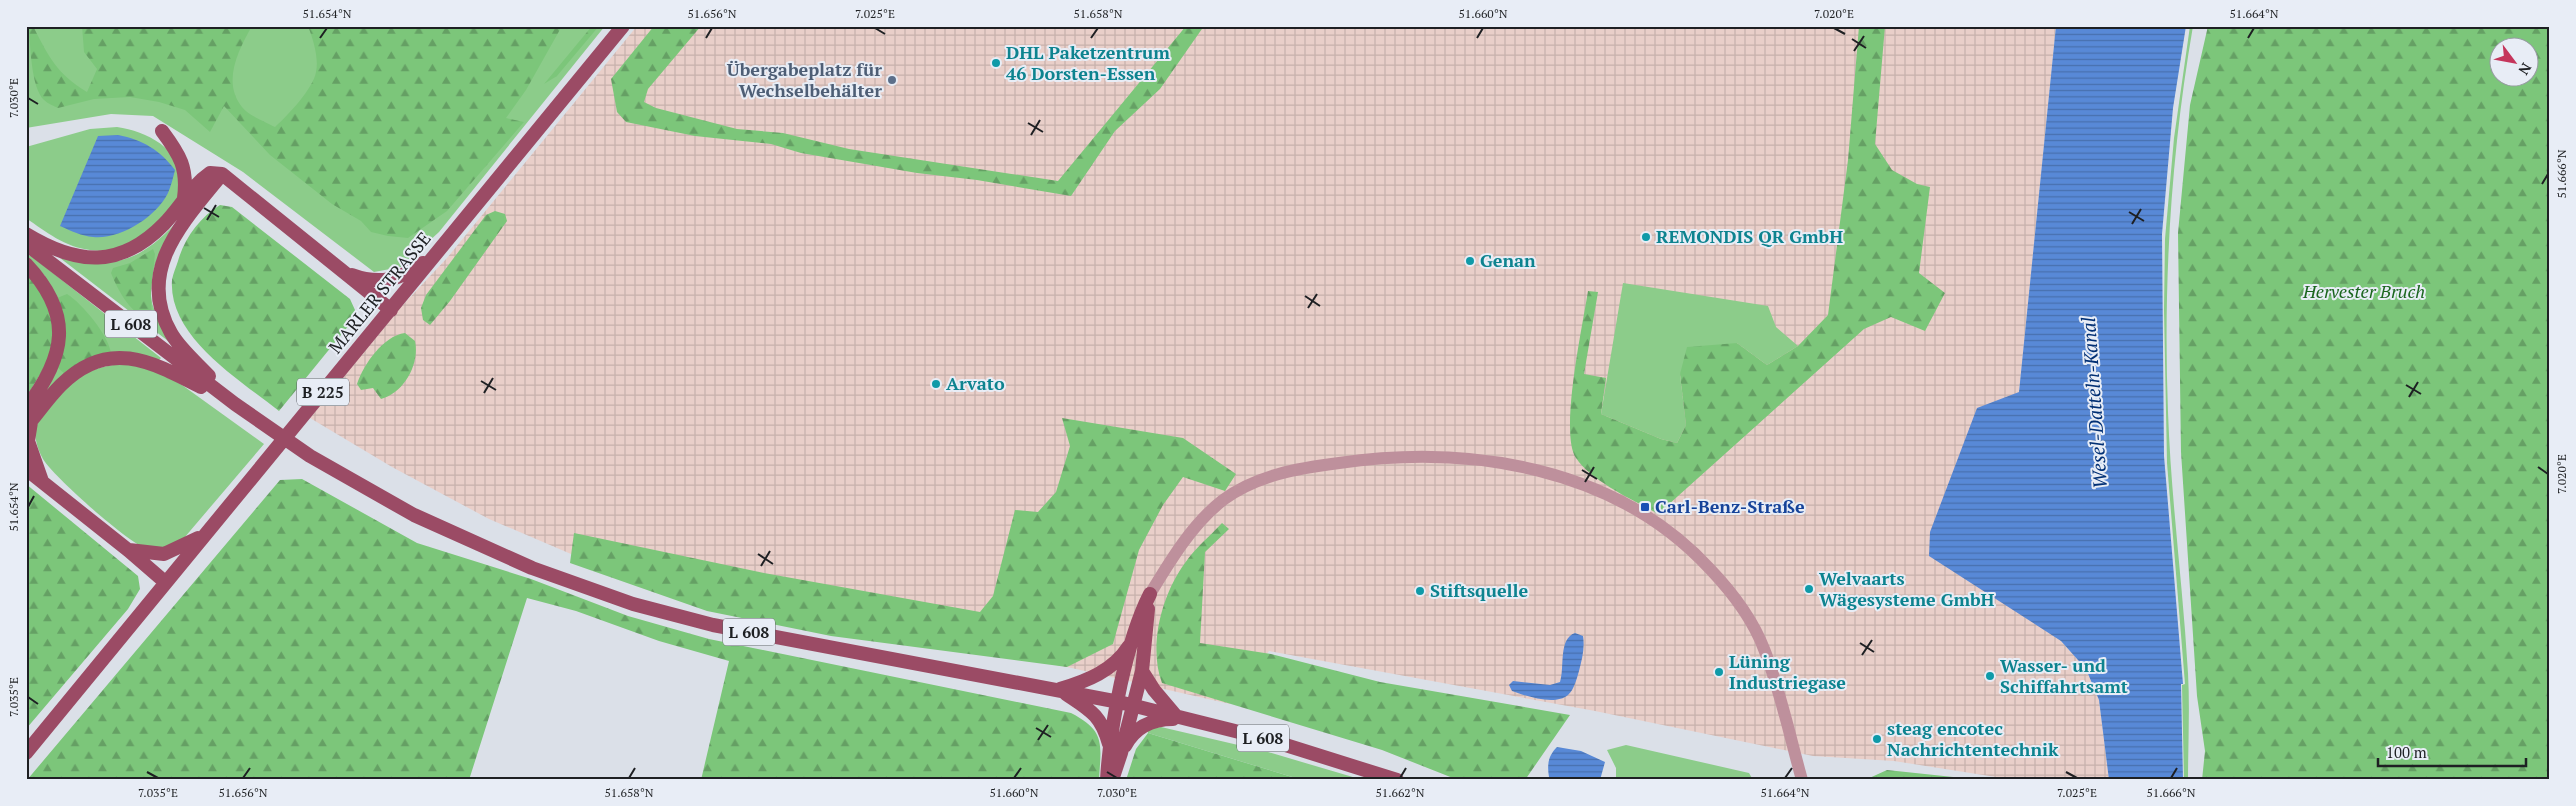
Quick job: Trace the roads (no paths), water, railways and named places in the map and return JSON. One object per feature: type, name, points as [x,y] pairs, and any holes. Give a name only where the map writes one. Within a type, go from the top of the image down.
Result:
[{"type":"main road","name":"MARLER STRASSE","points":[[165,582],[624,26]]},
{"type":"main road","points":[[162,131],[176,149],[183,164],[187,178],[184,199]]},
{"type":"main road","points":[[26,234],[65,254],[87,259],[107,258],[130,249],[148,239],[165,224],[202,178],[210,173],[222,174],[391,310]]},
{"type":"main road","points":[[222,174],[169,245],[161,267],[158,293],[164,318],[172,334],[235,404]]},
{"type":"main road","name":"L 608","points":[[26,244],[235,404],[310,456],[373,494],[455,535],[540,572],[633,604],[713,625],[1133,705],[1263,738],[1397,780]]},
{"type":"main road","points":[[344,272],[364,279],[380,281],[396,279],[411,272],[437,252]]},
{"type":"main road","points":[[26,264],[52,298],[59,322],[59,348],[28,419],[28,441],[42,482]]},
{"type":"main road","points":[[28,419],[75,373],[91,363],[108,358],[126,357],[152,362],[235,404]]},
{"type":"main road","points":[[26,469],[165,582]]},
{"type":"main road","points":[[128,550],[164,554],[206,533]]},
{"type":"main road","name":"B 225","points":[[26,753],[165,582]]},
{"type":"main road","points":[[1107,780],[1109,745],[1132,642],[1142,610],[1150,594]]},
{"type":"main road","points":[[1112,780],[1142,672],[1150,594]]},
{"type":"main road","points":[[1059,690],[1084,682],[1115,664],[1132,642]]},
{"type":"main road","points":[[1142,672],[1154,690],[1176,716]]},
{"type":"main road","points":[[1059,690],[1096,715],[1104,727],[1109,745]]},
{"type":"main road","points":[[1121,753],[1129,738],[1146,723],[1160,719],[1194,720]]},
{"type":"street","points":[[1150,594],[1175,554],[1216,507],[1236,492],[1285,472],[1355,460],[1421,455],[1498,462],[1550,474],[1599,492],[1656,523],[1687,546],[1722,582],[1749,621],[1764,649],[1802,780]]},
{"type":"water","name":"Wesel-Datteln-Kanal","points":[[2056,26],[2186,26],[2173,108],[2162,234],[2164,456],[2183,684],[2181,684],[2183,780],[2109,780],[2099,700],[2086,669],[2061,641],[1929,556],[1930,532],[1977,408],[2019,392]]},
{"type":"water","points":[[118,135],[143,143],[157,151],[169,163],[175,170],[168,193],[146,218],[125,231],[114,235],[93,237],[76,233],[60,226],[98,136]]},
{"type":"water","points":[[1575,633],[1583,636],[1583,649],[1576,680],[1568,695],[1556,700],[1548,700],[1512,691],[1509,685],[1513,681],[1550,685],[1560,682],[1564,647],[1566,641]]},
{"type":"water","points":[[1557,747],[1581,751],[1605,762],[1600,780],[1552,780],[1549,777],[1548,765],[1550,757]]},
{"type":"place","name":"DHL Paketzentrum 46 Dorsten-Essen","points":[[996,63]]},
{"type":"place","name":"Übergabeplatz für Wechselbehälter","points":[[892,80]]},
{"type":"place","name":"REMONDIS QR GmbH","points":[[1646,237]]},
{"type":"place","name":"Genan","points":[[1470,261]]},
{"type":"place","name":"Arvato","points":[[936,384]]},
{"type":"place","name":"Carl-Benz-Straße","points":[[1645,507]]},
{"type":"place","name":"Welvaarts Wägesysteme GmbH","points":[[1809,589]]},
{"type":"place","name":"Stiftsquelle","points":[[1420,591]]},
{"type":"place","name":"Lüning Industriegase","points":[[1719,672]]},
{"type":"place","name":"Wasser- und Schiffahrtsamt","points":[[1990,676]]},
{"type":"place","name":"steag encotec Nachrichtentechnik","points":[[1877,739]]},
{"type":"park label","name":"Hervester Bruch","points":[[2364,292]]}]
